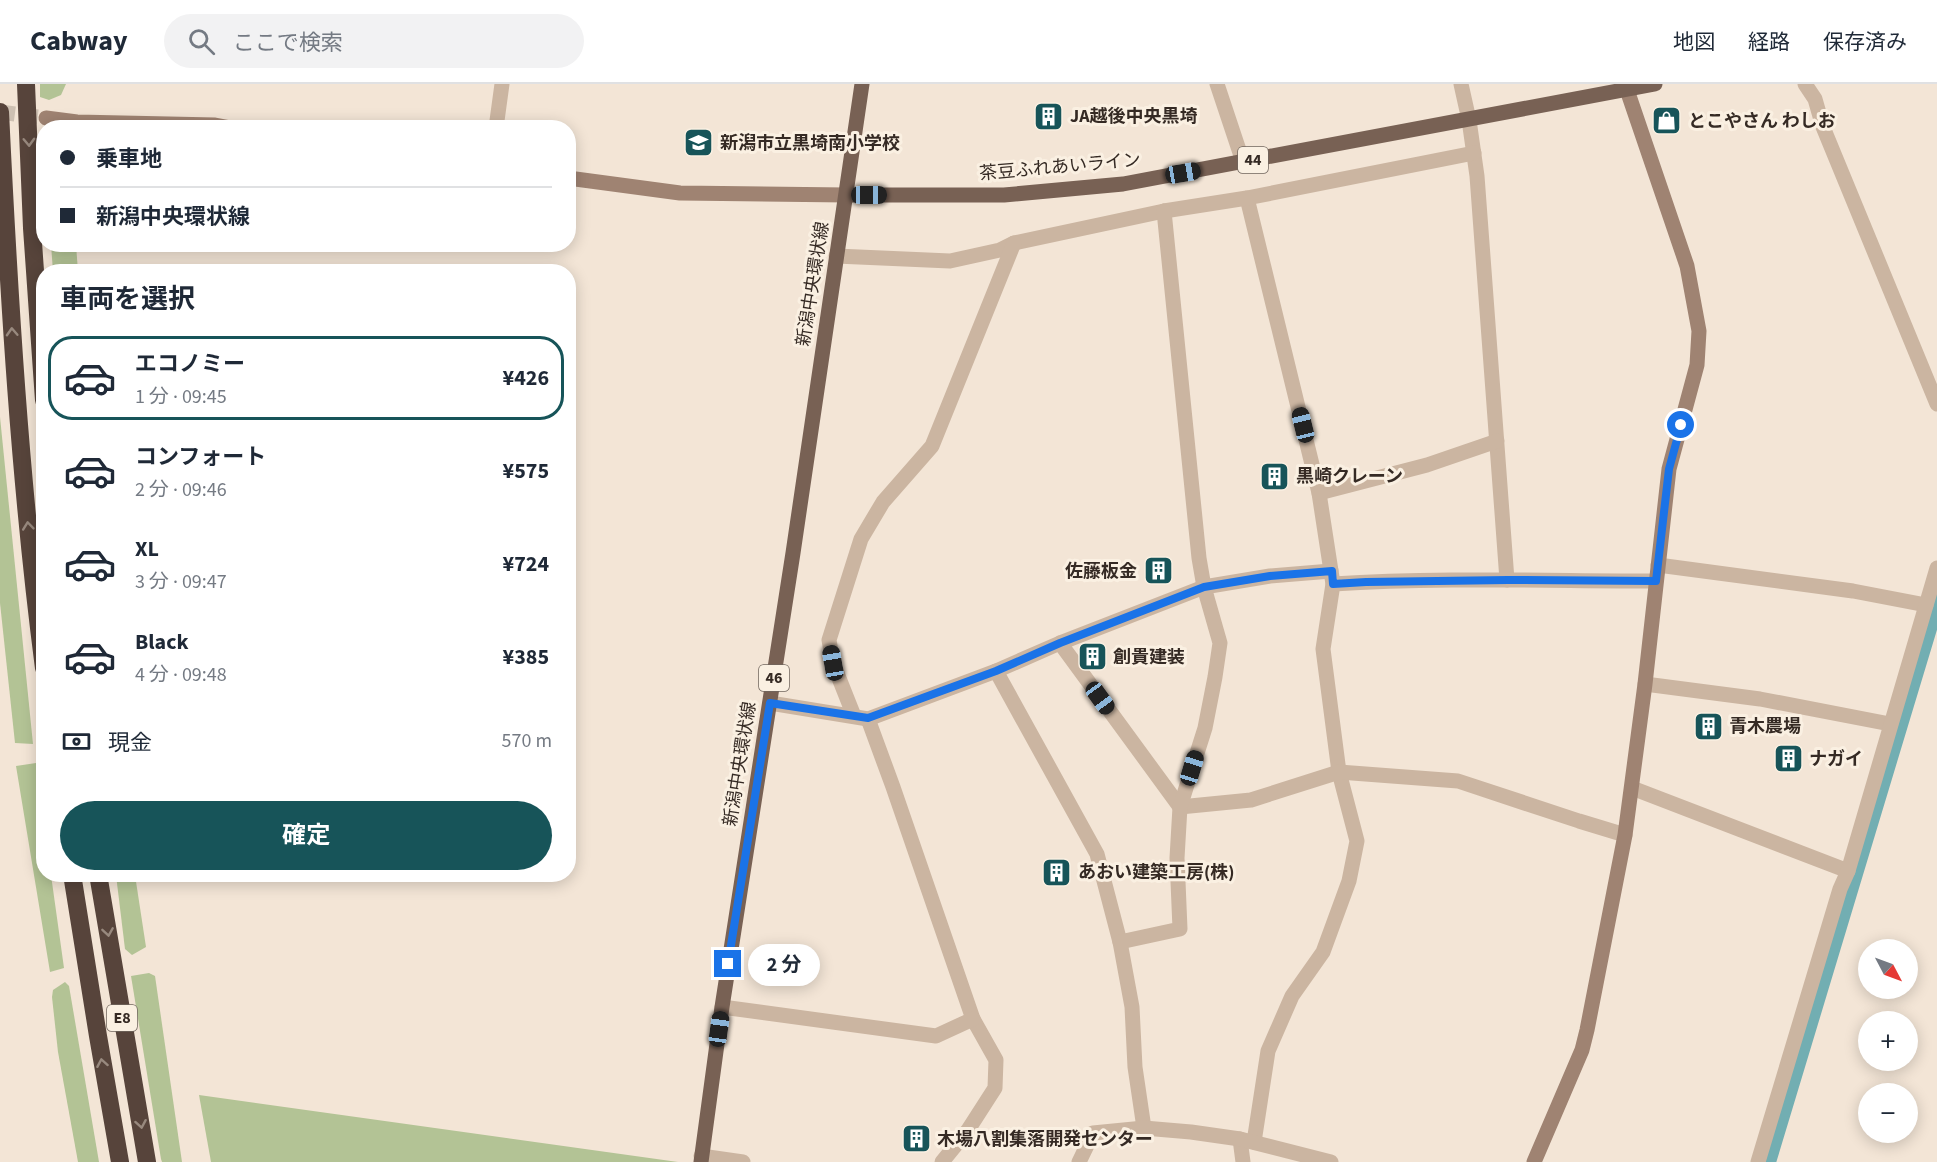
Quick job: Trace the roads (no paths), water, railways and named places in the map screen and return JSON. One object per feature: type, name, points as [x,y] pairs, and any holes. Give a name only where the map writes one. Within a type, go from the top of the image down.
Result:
[{"type":"highway","points":[[26,84],[36,285]]},
{"type":"highway","points":[[0,112],[22,477],[36,599]]},
{"type":"highway","name":"E8","points":[[73,882],[120,1162]]},
{"type":"highway","name":"E8","points":[[99,882],[147,1162]]},
{"type":"main road","name":"新潟中央環状線","points":[[701,1159],[862,84]]},
{"type":"main road","name":"茶豆ふれあいライン","points":[[847,195],[1015,194],[1123,184],[1469,120],[1625,87],[1655,84]]},
{"type":"street","points":[[497,120],[502,84]]},
{"type":"street","points":[[1217,84],[1243,162]]},
{"type":"street","points":[[1461,84],[1477,176],[1508,580]]},
{"type":"street","points":[[1805,84],[1815,99],[1823,127],[1937,404]]},
{"type":"street","points":[[1534,1162],[1582,1050],[1625,835],[1645,684],[1669,469],[1697,365],[1699,331],[1687,266],[1625,87]]},
{"type":"street","points":[[46,118],[62,120]]},
{"type":"street","points":[[836,256],[950,261],[1000,250],[1014,243],[1164,211],[1247,198],[1474,153]]},
{"type":"street","name":"茶豆ふれあいライン","points":[[576,179],[680,193],[847,195]]},
{"type":"street","points":[[1243,1162],[1268,1051],[1292,996],[1323,952],[1349,881],[1357,841],[1339,772],[1323,649],[1332,578],[1319,493],[1247,198]]},
{"type":"street","points":[[1120,942],[1180,928],[1177,858],[1180,807],[1205,728],[1220,643],[1204,587],[1164,211]]},
{"type":"street","points":[[942,1162],[968,1130],[995,1088],[996,1060],[973,1019],[893,787],[833,663],[829,640],[861,539],[883,502],[932,446],[1014,243]]},
{"type":"street","points":[[1319,493],[1426,465],[1497,441]]},
{"type":"street","points":[[1658,565],[1853,591],[1926,605]]},
{"type":"street","points":[[1758,1162],[1840,889],[1848,872],[1937,568]]},
{"type":"street","points":[[770,703],[861,717],[996,671],[1060,643],[1204,587],[1270,576],[1332,578],[1366,582],[1656,581]]},
{"type":"street","points":[[1060,643],[1180,807]]},
{"type":"street","points":[[996,671],[1097,854],[1120,942],[1132,1007],[1135,1067],[1144,1128]]},
{"type":"street","points":[[1645,684],[1760,699],[1890,724]]},
{"type":"street","points":[[1180,807],[1251,801],[1339,772],[1458,781],[1625,835]]},
{"type":"street","points":[[1632,788],[1848,872]]},
{"type":"street","points":[[722,1007],[936,1036],[973,1019]]},
{"type":"street","points":[[1079,1162],[1093,1133],[1144,1128],[1247,1140],[1331,1162]]},
{"type":"street","points":[[701,1159],[743,1162]]},
{"type":"waterway","points":[[1768,1162],[1937,602]]},
{"type":"tunnel","points":[[0,112],[46,118]]},
{"type":"place","name":"JA越後中央黒埼","points":[[1049,116]]},
{"type":"place","name":"とこやさん わしお","points":[[1667,121]]},
{"type":"place","name":"新潟市立黒埼南小学校","points":[[699,143]]},
{"type":"place","name":"黒崎クレーン","points":[[1275,476]]},
{"type":"place","name":"佐藤板金","points":[[1158,571]]},
{"type":"place","name":"創貴建装","points":[[1092,657]]},
{"type":"place","name":"青木農場","points":[[1708,726]]},
{"type":"place","name":"ナガイ","points":[[1788,759]]},
{"type":"place","name":"あおい建築工房(株)","points":[[1057,872]]},
{"type":"place","name":"木場八割集落開発センター","points":[[916,1139]]}]
